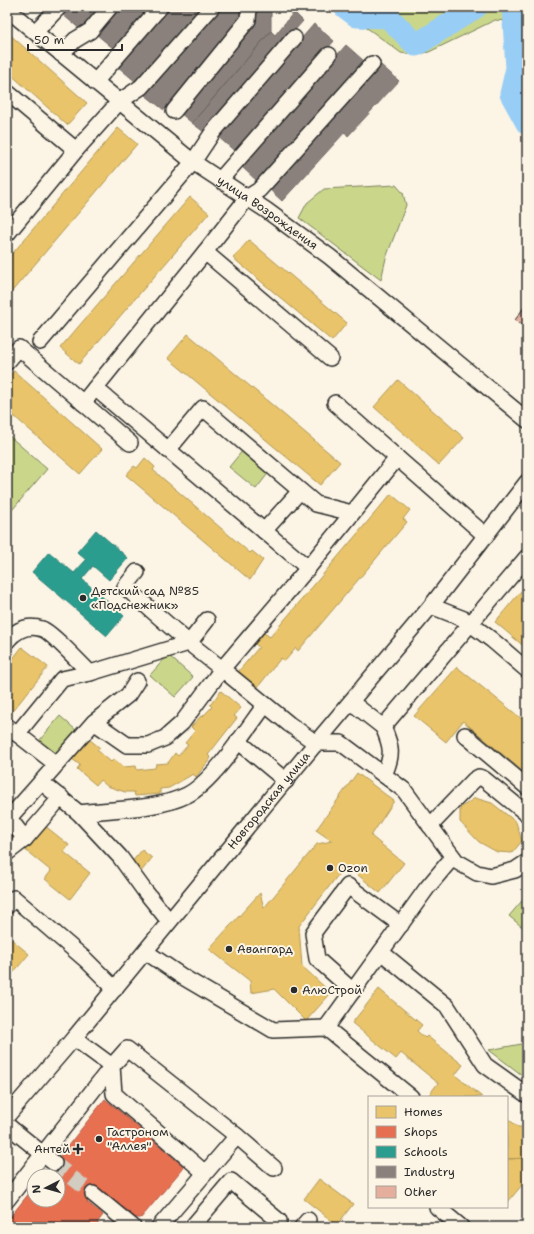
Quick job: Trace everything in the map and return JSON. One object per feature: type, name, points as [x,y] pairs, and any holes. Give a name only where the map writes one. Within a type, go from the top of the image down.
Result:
[{"type":"street","points":[[35,32],[58,7]]},
{"type":"street","points":[[61,54],[75,40],[90,31],[110,7]]},
{"type":"street","points":[[95,82],[160,7]]},
{"type":"street","points":[[7,234],[76,150],[119,102],[141,87],[212,7]]},
{"type":"street","points":[[174,111],[248,20],[249,7]]},
{"type":"street","name":"улица Возрождения","points":[[7,9],[193,162],[248,197],[330,257],[527,420]]},
{"type":"street","points":[[40,342],[193,162],[213,132],[294,38]]},
{"type":"street","points":[[220,180],[329,55]]},
{"type":"street","points":[[83,403],[248,197],[259,190],[372,64]]},
{"type":"street","points":[[7,92],[76,150]]},
{"type":"street","points":[[205,252],[330,358]]},
{"type":"street","points":[[7,362],[19,348],[130,443]]},
{"type":"street","points":[[95,388],[308,568]]},
{"type":"street","points":[[335,403],[486,536]]},
{"type":"street","points":[[168,450],[203,408],[316,504],[352,513]]},
{"type":"street","points":[[94,722],[127,744],[148,745],[165,738],[182,723],[222,669],[308,568],[397,458]]},
{"type":"street","name":"Новгородская улица","points":[[7,1116],[146,952],[169,921],[431,606],[527,482]]},
{"type":"street","points":[[264,531],[300,491]]},
{"type":"street","points":[[383,728],[527,557]]},
{"type":"street","points":[[137,572],[124,587],[189,643],[265,705],[316,743],[341,743],[404,790],[456,862],[477,873],[492,876],[515,870],[527,862]]},
{"type":"street","points":[[431,606],[464,619],[527,670]]},
{"type":"street","points":[[56,764],[12,730],[62,678],[90,672],[189,643],[207,620]]},
{"type":"street","points":[[7,641],[13,633],[26,627],[43,629],[90,672]]},
{"type":"street","points":[[25,839],[8,817],[94,722],[128,695],[137,681]]},
{"type":"street","points":[[351,702],[383,728],[391,744],[390,761],[384,775]]},
{"type":"street","points":[[78,813],[165,803],[188,795],[207,782],[265,705]]},
{"type":"street","points":[[465,735],[527,787]]},
{"type":"street","points":[[238,742],[286,781]]},
{"type":"street","points":[[430,826],[474,780],[479,777],[484,778],[527,814]]},
{"type":"street","points":[[41,782],[61,797],[78,813],[120,857],[169,921]]},
{"type":"street","points":[[7,853],[25,839],[61,797]]},
{"type":"street","points":[[326,1028],[401,925],[453,857]]},
{"type":"street","points":[[353,991],[317,959],[313,933],[348,886],[401,925]]},
{"type":"street","points":[[9,898],[86,960],[115,988]]},
{"type":"street","points":[[146,952],[183,977],[272,1030],[326,1028],[409,1096]]},
{"type":"street","points":[[381,952],[447,1006],[485,1065],[527,1095]]},
{"type":"street","points":[[74,1038],[112,1066],[114,1094],[204,1173]]},
{"type":"street","points":[[7,1200],[49,1159],[112,1066],[127,1049],[237,1136],[274,1168]]},
{"type":"street","points":[[7,1125],[49,1159]]},
{"type":"street","points":[[159,1227],[237,1136]]},
{"type":"street","points":[[192,1227],[231,1181],[279,1221],[274,1227]]},
{"type":"street","points":[[93,1194],[132,1227]]},
{"type":"street","points":[[438,1208],[461,1227]]},
{"type":"green space","points":[[330,7],[527,7],[527,23],[495,20],[429,52],[414,55],[401,53],[370,30]]},
{"type":"green space","points":[[396,185],[403,193],[406,205],[386,258],[381,280],[299,218],[307,203],[324,189]]},
{"type":"green space","points":[[7,434],[47,469],[7,516]]},
{"type":"green space","points":[[243,450],[270,471],[256,489],[229,467]]},
{"type":"green space","points":[[168,655],[193,677],[175,697],[150,675]]},
{"type":"green space","points":[[60,716],[77,731],[55,755],[39,741]]},
{"type":"green space","points":[[527,895],[527,931],[509,916]]},
{"type":"green space","points":[[527,1043],[527,1069],[522,1075],[489,1050]]},
{"type":"building: Homes","points":[[7,32],[87,103],[67,125],[7,71]]},
{"type":"building: Homes","points":[[118,128],[137,144],[8,296],[7,260]]},
{"type":"building: Homes","points":[[190,197],[209,213],[79,364],[60,348]]},
{"type":"building: Homes","points":[[249,240],[347,323],[332,341],[233,258]]},
{"type":"building: Homes","points":[[188,334],[340,462],[320,485],[168,358]]},
{"type":"building: Homes","points":[[14,371],[102,449],[80,474],[7,410],[7,379]]},
{"type":"building: Homes","points":[[398,380],[464,438],[439,465],[374,407]]},
{"type":"building: Homes","points":[[145,458],[155,467],[153,470],[250,553],[252,551],[263,560],[250,580],[126,475],[134,466],[137,468]]},
{"type":"building: Homes","points":[[391,494],[410,510],[403,519],[407,522],[298,651],[296,648],[285,661],[281,658],[257,688],[238,672],[259,647],[255,644],[264,633],[270,637]]},
{"type":"building: Homes","points":[[527,584],[527,649],[495,622]]},
{"type":"building: Homes","points":[[22,647],[48,667],[7,718],[7,666]]},
{"type":"building: Homes","points":[[457,667],[527,723],[527,775],[463,721],[446,742],[414,716]]},
{"type":"building: Homes","points":[[221,691],[241,708],[234,716],[237,718],[208,755],[211,758],[196,777],[193,774],[169,788],[160,789],[160,794],[135,796],[134,792],[125,792],[107,786],[100,780],[96,785],[77,769],[80,765],[72,759],[89,739],[100,748],[97,750],[111,762],[114,759],[123,767],[136,766],[137,770],[155,768],[156,764],[168,763],[175,753],[178,756],[188,745],[185,743],[195,731],[191,727],[212,707],[210,705]]},
{"type":"building: Homes","points":[[357,773],[394,801],[371,836],[404,863],[380,893],[347,866],[338,875],[299,926],[302,966],[331,993],[306,1021],[274,989],[251,993],[250,981],[209,949],[260,893],[264,908],[317,844],[332,841],[316,830]]},
{"type":"building: Homes","points":[[475,798],[492,803],[516,822],[522,841],[512,853],[497,852],[479,842],[460,822],[460,808]]},
{"type":"building: Homes","points":[[44,825],[69,845],[64,852],[90,873],[70,899],[45,879],[51,871],[24,849]]},
{"type":"building: Homes","points":[[142,850],[152,858],[140,873],[130,864]]},
{"type":"building: Homes","points":[[11,939],[29,954],[7,980],[7,943]]},
{"type":"building: Homes","points":[[379,989],[422,1025],[417,1031],[425,1038],[427,1036],[463,1065],[455,1075],[481,1096],[428,1096],[438,1083],[401,1053],[396,1059],[352,1023]]},
{"type":"building: Homes","points":[[508,1119],[518,1127],[527,1127],[527,1158],[508,1159]]},
{"type":"building: Homes","points":[[527,1158],[527,1179],[508,1202],[508,1159]]},
{"type":"building: Homes","points":[[319,1179],[353,1204],[337,1225],[304,1199]]},
{"type":"building: Shops","points":[[105,1099],[184,1167],[141,1218],[127,1218],[95,1192],[87,1202],[103,1215],[97,1223],[103,1227],[7,1227],[7,1221],[26,1197],[26,1208],[66,1208],[66,1168],[50,1168]]},
{"type":"building: Schools","name":"Детский сад №85 «Подснежник»","points":[[96,530],[128,558],[109,580],[93,566],[82,579],[124,616],[107,636],[32,572],[49,552],[74,573],[86,560],[77,552]]},
{"type":"building: Industry","points":[[68,7],[101,7],[81,30],[62,14]]},
{"type":"building: Industry","points":[[120,7],[151,7],[114,49],[96,34]]},
{"type":"building: Industry","points":[[169,7],[203,7],[136,82],[117,66]]},
{"type":"building: Industry","points":[[219,7],[241,7],[240,19],[164,110],[145,95]]},
{"type":"building: Industry","points":[[257,7],[271,7],[271,31],[192,123],[180,113],[256,21]]},
{"type":"building: Industry","points":[[294,12],[303,21],[204,132],[192,123],[271,31],[275,35]]},
{"type":"building: Industry","points":[[314,24],[334,41],[237,153],[217,136]]},
{"type":"building: Industry","points":[[346,45],[364,61],[258,182],[240,165]]},
{"type":"building: Industry","points":[[381,65],[399,81],[348,136],[345,132],[282,201],[268,188]]},
{"type":"building: Other","points":[[525,306],[527,307],[527,329],[515,320]]},
{"type":"waterway","points":[[345,7],[357,16],[388,17],[416,45],[476,7]]},
{"type":"waterway","points":[[513,7],[517,68],[511,94],[527,123]]},
{"type":"tunnel","points":[[54,1163],[93,1194]]},
{"type":"place","name":"Детский сад №85 «Подснежник»","points":[[83,598]]},
{"type":"place","name":"Ozon","points":[[330,868]]},
{"type":"place","name":"Авангард","points":[[229,949]]},
{"type":"place","name":"АлюСтрой","points":[[294,990]]},
{"type":"place","name":"Гастроном \"Аллея\"","points":[[99,1139]]},
{"type":"place","name":"Антей","points":[[78,1149]]}]
